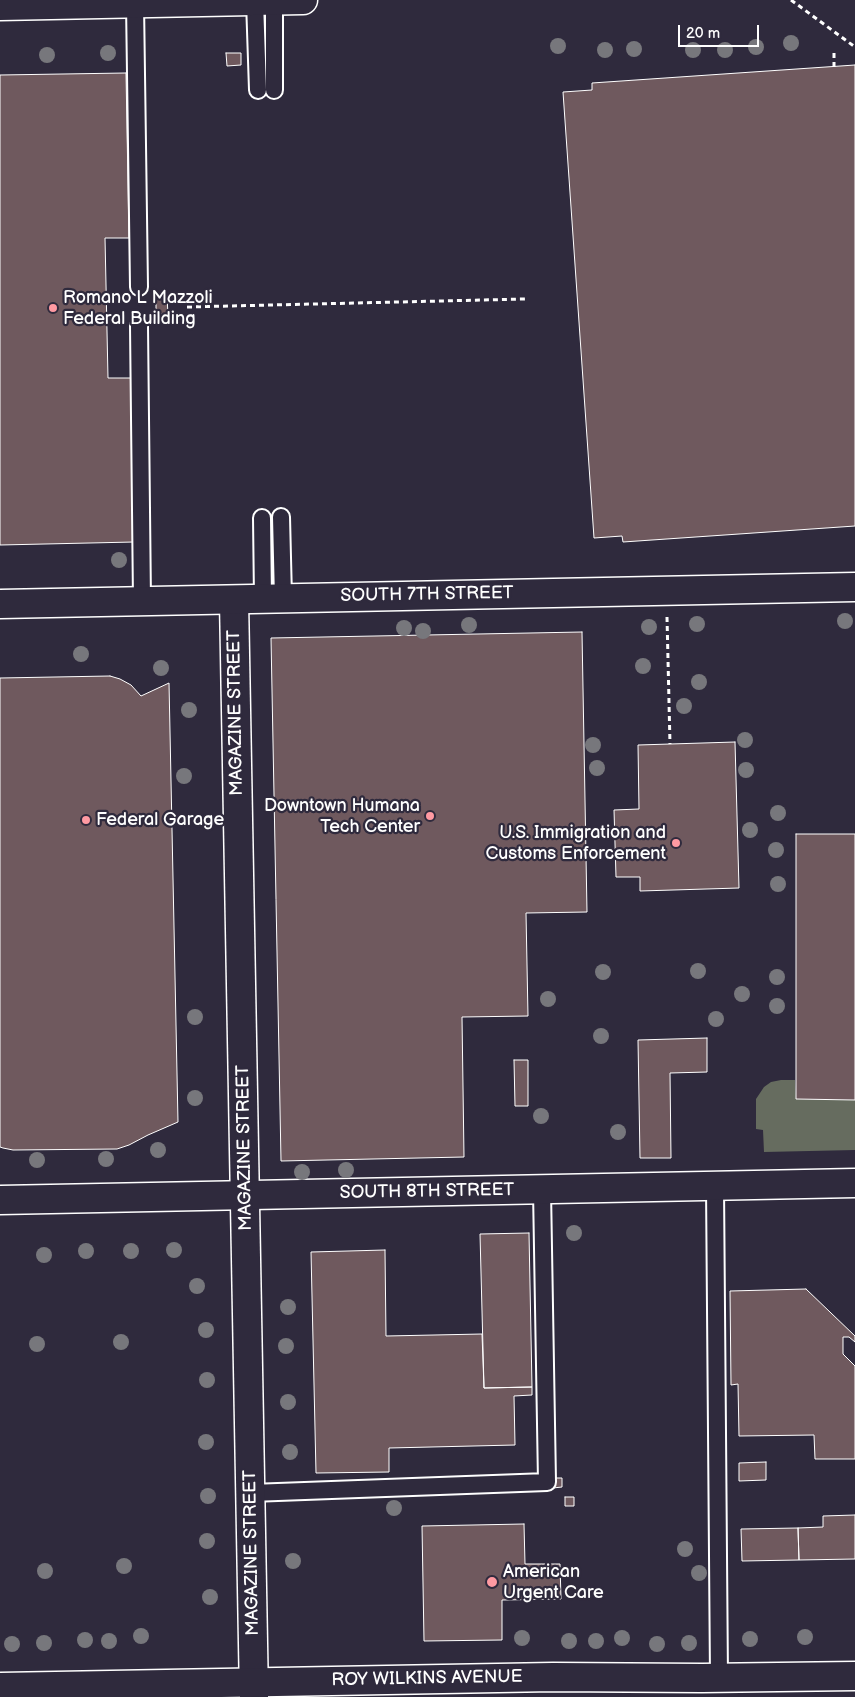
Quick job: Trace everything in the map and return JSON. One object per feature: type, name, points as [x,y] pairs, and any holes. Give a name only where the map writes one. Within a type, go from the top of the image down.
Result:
[{"type":"street","points":[[0,6],[303,0]]},
{"type":"street","name":"SOUTH 7TH STREET","points":[[0,604],[855,587]]},
{"type":"street","name":"MAGAZINE STREET","points":[[234,600],[254,1690]]},
{"type":"street","name":"SOUTH 8TH STREET","points":[[0,1200],[855,1184]]},
{"type":"street","name":"ROY WILKINS AVENUE","points":[[0,1687],[254,1690],[553,1677],[719,1678],[855,1676]]},
{"type":"lane","points":[[265,1],[266,90]]},
{"type":"lane","points":[[135,3],[139,287]]},
{"type":"lane","points":[[139,326],[142,602]]},
{"type":"lane","points":[[273,599],[281,517]]},
{"type":"lane","points":[[262,518],[273,599]]},
{"type":"lane","points":[[715,1186],[719,1678]]},
{"type":"lane","points":[[251,1493],[547,1482],[542,1190]]},
{"type":"path","points":[[791,0],[855,47]]},
{"type":"path","points":[[834,53],[834,67]]},
{"type":"path","points":[[187,307],[525,299]]},
{"type":"path","points":[[666,591],[670,744]]},
{"type":"green space","points":[[795,1080],[796,1099],[855,1100],[855,1150],[764,1152],[763,1130],[756,1129],[756,1099],[764,1087],[771,1082]]},
{"type":"building","points":[[226,53],[241,53],[241,65],[227,66]]},
{"type":"building","points":[[855,65],[855,526],[623,542],[622,536],[594,538],[563,92],[592,90],[592,83]]},
{"type":"building","name":"Romano L Mazzoli Federal Building","points":[[126,73],[129,238],[105,238],[108,378],[131,378],[134,542],[0,545],[0,75]]},
{"type":"building","points":[[156,298],[167,298],[168,314],[156,314]]},
{"type":"building","name":"Downtown Humana Tech Center","points":[[582,632],[587,912],[526,913],[528,1016],[462,1017],[464,1157],[281,1161],[271,638]]},
{"type":"building","name":"Federal Garage","points":[[110,676],[131,685],[141,696],[169,683],[178,1122],[117,1149],[13,1150],[3,1148],[0,1147],[0,678]]},
{"type":"building","name":"U.S. Immigration and Customs Enforcement","points":[[735,742],[739,888],[640,891],[640,877],[616,877],[614,810],[639,809],[638,745]]},
{"type":"building","points":[[796,834],[855,834],[855,1100],[796,1099]]},
{"type":"building","points":[[707,1038],[707,1072],[670,1073],[671,1158],[640,1158],[638,1040]]},
{"type":"building","points":[[514,1060],[528,1060],[528,1106],[515,1106]]},
{"type":"building","points":[[529,1233],[532,1387],[484,1388],[480,1234]]},
{"type":"building","points":[[385,1250],[386,1336],[482,1334],[484,1388],[532,1387],[532,1395],[514,1396],[515,1445],[389,1448],[389,1472],[316,1473],[311,1252]]},
{"type":"building","points":[[806,1289],[855,1336],[855,1342],[849,1337],[843,1337],[843,1354],[855,1366],[855,1459],[815,1459],[814,1435],[739,1436],[738,1384],[731,1385],[730,1291]]},
{"type":"building","points":[[766,1462],[766,1480],[739,1481],[739,1463]]},
{"type":"building","points":[[552,1478],[562,1478],[562,1487],[553,1488]]},
{"type":"building","points":[[565,1497],[574,1497],[574,1506],[565,1506]]},
{"type":"building","points":[[855,1515],[855,1559],[799,1560],[798,1528],[823,1527],[823,1516]]},
{"type":"building","name":"American Urgent Care","points":[[524,1524],[525,1564],[560,1564],[561,1599],[502,1600],[502,1640],[424,1641],[422,1526]]},
{"type":"building","points":[[798,1528],[799,1560],[742,1561],[741,1529]]},
{"type":"place","name":"Romano L Mazzoli Federal Building","points":[[53,308]]},
{"type":"place","name":"Downtown Humana Tech Center","points":[[430,816]]},
{"type":"place","name":"Federal Garage","points":[[86,820]]},
{"type":"place","name":"U.S. Immigration and Customs Enforcement","points":[[676,843]]},
{"type":"place","name":"American Urgent Care","points":[[492,1582]]}]
